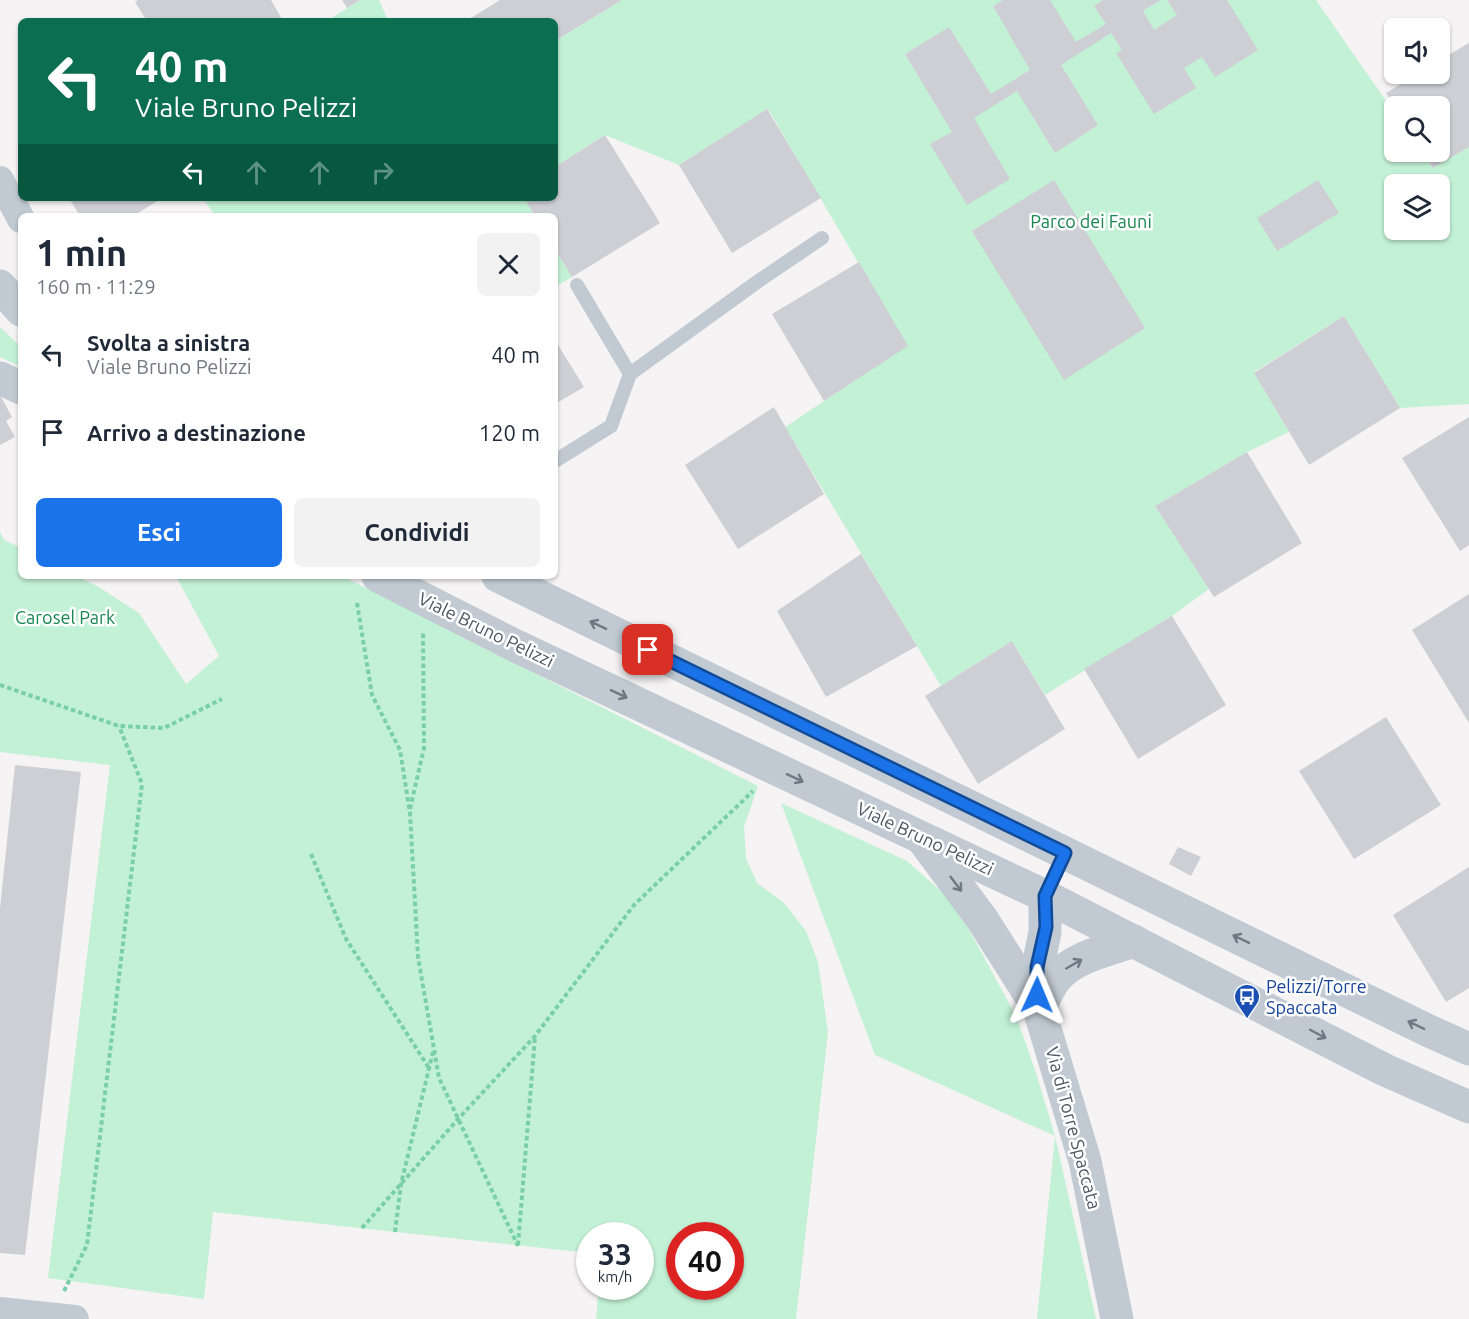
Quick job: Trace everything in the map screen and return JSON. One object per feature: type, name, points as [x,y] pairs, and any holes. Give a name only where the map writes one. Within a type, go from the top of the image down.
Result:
[{"type":"street","points":[[0,180],[18,215]]},
{"type":"street","points":[[0,225],[18,222]]},
{"type":"street","points":[[0,286],[18,307]]},
{"type":"street","points":[[0,378],[18,387]]},
{"type":"street","name":"Viale Bruno Pelizzi","points":[[384,579],[516,646],[1045,896],[1385,1070],[1469,1107]]},
{"type":"street","points":[[504,579],[1469,1049]]},
{"type":"street","name":"Via di Torre Spaccata","points":[[921,838],[981,919],[1039,1009]]},
{"type":"street","name":"Via di Torre Spaccata","points":[[1065,853],[1045,896],[1045,932],[1036,976],[1039,1009],[1085,1161],[1117,1319]]},
{"type":"street","points":[[1017,976],[1028,932],[1045,896]]},
{"type":"street","points":[[1039,1009],[1053,983],[1067,968],[1078,961],[1134,942]]},
{"type":"street","points":[[0,1311],[63,1318]]},
{"type":"lane","points":[[558,459],[611,426],[630,374],[822,238]]},
{"type":"lane","points":[[577,285],[630,374]]},
{"type":"path","points":[[357,603],[372,695],[400,750],[410,813],[418,957],[439,1078],[518,1245],[535,1036]]},
{"type":"path","points":[[410,813],[424,748],[423,627]]},
{"type":"path","points":[[0,685],[119,726],[164,728],[222,699]]},
{"type":"path","points":[[63,1318],[87,1245],[141,796],[142,784],[119,726]]},
{"type":"path","points":[[362,1228],[535,1036],[634,905],[758,786]]},
{"type":"path","points":[[311,854],[346,939],[429,1068]]},
{"type":"path","points":[[395,1232],[401,1184],[434,1048]]},
{"type":"green space","points":[[360,0],[379,0],[387,18],[332,18]]},
{"type":"green space","name":"Parco dei Fauni","points":[[622,0],[1316,0],[1384,98],[1384,162],[1428,162],[1433,168],[1443,162],[1450,162],[1450,158],[1469,147],[1469,404],[1400,408],[1344,316],[1254,372],[1289,432],[1247,452],[1155,506],[1209,589],[1172,616],[1045,695],[1012,641],[941,686],[785,427],[907,346],[768,109],[679,165],[605,135],[558,165],[558,39]]},
{"type":"green space","points":[[205,201],[526,201],[533,213],[213,213]]},
{"type":"green space","points":[[558,254],[572,277],[558,285]]},
{"type":"green space","points":[[0,327],[18,344],[18,366],[0,357]]},
{"type":"green space","name":"Carosel Park","points":[[0,532],[4,540],[18,547],[18,579],[82,579],[139,613],[186,684],[219,656],[178,579],[348,579],[758,786],[744,827],[746,858],[757,883],[784,903],[806,931],[818,962],[828,1032],[796,1319],[596,1319],[598,1300],[654,1300],[654,1222],[576,1222],[576,1252],[213,1212],[204,1299],[48,1278],[110,765],[0,752]]},
{"type":"green space","points":[[781,803],[907,861],[943,893],[967,926],[1017,1018],[1055,1136],[875,1055]]},
{"type":"green space","points":[[1055,1136],[1096,1319],[1037,1319]]},
{"type":"building","points":[[138,0],[271,0],[281,18],[145,18],[135,2]]},
{"type":"building","points":[[342,0],[360,0],[347,8]]},
{"type":"building","points":[[500,0],[622,0],[558,39],[558,18],[471,18]]},
{"type":"building","points":[[1003,0],[1050,0],[1076,42],[1106,24],[1094,6],[1103,0],[1161,0],[1143,11],[1154,30],[1177,15],[1167,0],[1227,0],[1258,50],[1215,77],[1202,57],[1184,68],[1196,88],[1154,114],[1116,53],[1122,50],[1111,33],[1061,65],[1098,125],[1055,153],[1017,91],[974,118],[1010,179],[967,205],[930,144],[952,132],[905,54],[949,27],[991,94],[1030,70],[993,6]]},
{"type":"building","points":[[1469,43],[1469,147],[1450,158],[1450,96],[1388,96],[1386,93],[1401,84],[1450,84],[1450,54]]},
{"type":"building","points":[[767,109],[821,198],[732,253],[679,165]]},
{"type":"building","points":[[605,135],[660,223],[572,277],[558,254],[558,213],[533,213],[526,201],[558,201],[558,165]]},
{"type":"building","points":[[1429,162],[1443,162],[1433,168]]},
{"type":"building","points":[[1054,180],[1145,328],[1064,380],[972,231]]},
{"type":"building","points":[[1318,180],[1339,213],[1277,251],[1257,218]]},
{"type":"building","points":[[71,201],[157,201],[138,213],[78,213]]},
{"type":"building","points":[[859,262],[908,346],[824,401],[772,314]]},
{"type":"building","points":[[1344,316],[1400,408],[1309,465],[1254,373]]},
{"type":"building","points":[[558,345],[584,387],[558,402]]},
{"type":"building","points":[[0,395],[12,417],[6,421],[15,437],[0,445]]},
{"type":"building","points":[[774,407],[824,494],[738,549],[685,465]]},
{"type":"building","points":[[1469,417],[1469,545],[1460,551],[1402,458]]},
{"type":"building","points":[[1247,452],[1302,543],[1214,597],[1155,506]]},
{"type":"building","points":[[861,554],[917,646],[826,697],[777,611]]},
{"type":"building","points":[[1469,594],[1469,723],[1412,630]]},
{"type":"building","points":[[1172,616],[1226,705],[1138,759],[1084,669]]},
{"type":"building","points":[[1012,641],[1065,729],[978,784],[925,696]]},
{"type":"building","points":[[1386,717],[1441,805],[1354,859],[1299,771]]},
{"type":"building","points":[[15,765],[81,772],[25,1255],[0,1253],[0,908]]},
{"type":"building","points":[[1178,847],[1201,857],[1191,876],[1169,864]]},
{"type":"building","points":[[1469,867],[1469,988],[1446,1002],[1393,915]]},
{"type":"place","name":"Pelizzi/Torre Spaccata","points":[[1247,1020]]},
{"type":"route","points":[[648,650],[1065,853],[1045,896],[1047,915],[1037,967],[1037,995]]}]
